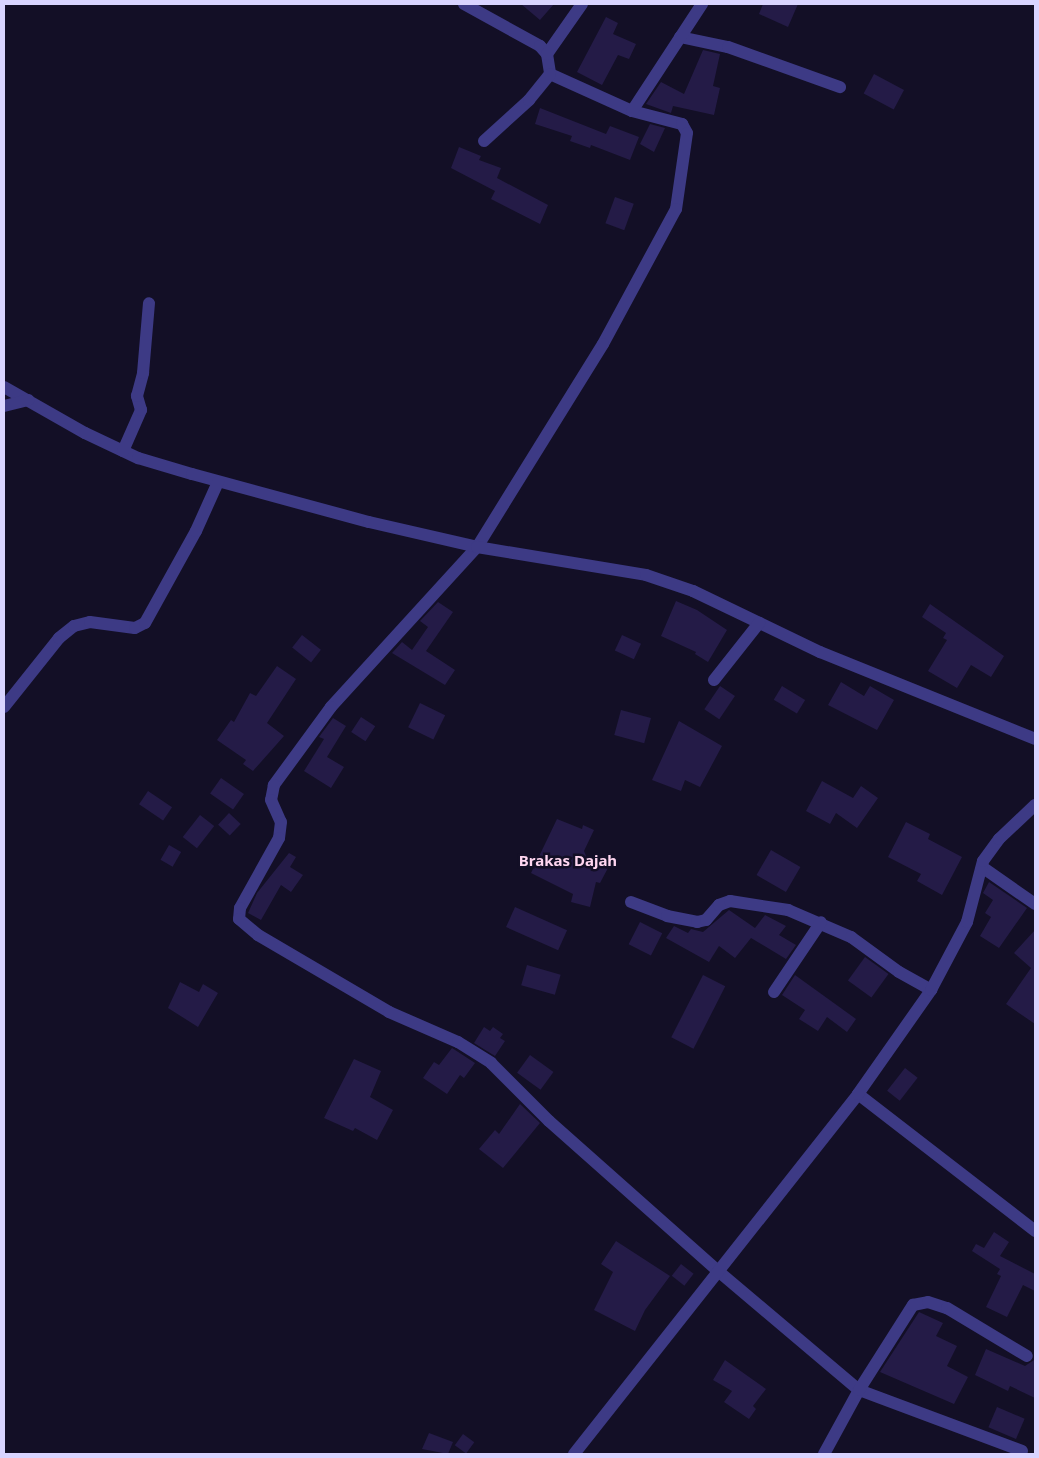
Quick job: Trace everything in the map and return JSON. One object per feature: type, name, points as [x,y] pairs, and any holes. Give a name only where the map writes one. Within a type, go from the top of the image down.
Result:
[{"type":"street","points":[[464,4],[540,46],[547,54],[550,74],[529,100],[484,141]]},
{"type":"street","points":[[547,54],[582,4]]},
{"type":"street","points":[[632,111],[702,4]]},
{"type":"street","points":[[680,37],[728,48],[840,87]]},
{"type":"street","points":[[550,74],[632,111],[678,122],[685,127],[684,166],[676,209],[604,344],[477,547],[331,707],[274,785],[271,800],[281,822],[279,838],[240,908],[239,919],[258,935],[389,1012],[458,1042],[492,1063],[549,1121],[718,1271],[859,1390],[1022,1451]]},
{"type":"street","points":[[123,451],[141,410],[137,396],[143,373],[149,303]]},
{"type":"street","points":[[4,387],[123,451],[218,482],[477,547],[646,575],[693,591],[820,652],[1035,739]]},
{"type":"street","points":[[4,406],[28,400]]},
{"type":"street","points":[[4,708],[59,638],[74,626],[90,622],[135,628],[145,623],[196,531],[218,482]]},
{"type":"street","points":[[714,680],[759,623]]},
{"type":"street","points":[[574,1454],[858,1094],[931,990],[967,922],[982,867],[1000,838],[1035,804]]},
{"type":"street","points":[[982,867],[1035,904]]},
{"type":"street","points":[[631,902],[667,916],[698,922],[706,920],[719,905],[730,901],[766,904],[821,922],[851,937],[899,972],[931,990]]},
{"type":"street","points":[[774,992],[821,922]]},
{"type":"street","points":[[858,1094],[968,1182],[1035,1231]]},
{"type":"street","points":[[824,1454],[859,1390],[910,1308],[920,1302],[947,1308],[1027,1356]]},
{"type":"building","points":[[521,4],[554,4],[540,20]]},
{"type":"building","points":[[763,4],[798,4],[788,27],[759,14]]},
{"type":"building","points":[[606,17],[618,23],[613,34],[636,44],[629,59],[618,55],[602,85],[577,72]]},
{"type":"building","points":[[703,50],[720,54],[713,86],[720,88],[714,115],[673,106],[671,113],[646,104],[661,82],[684,94]]},
{"type":"building","points":[[874,74],[904,90],[894,109],[864,93]]},
{"type":"building","points":[[540,108],[606,134],[610,126],[639,137],[630,160],[591,145],[590,148],[570,141],[572,136],[535,124]]},
{"type":"building","points":[[650,124],[665,128],[654,152],[640,144]]},
{"type":"building","points":[[459,147],[481,156],[479,160],[501,168],[497,178],[548,205],[540,224],[491,199],[495,191],[451,168]]},
{"type":"building","points":[[615,197],[634,204],[624,230],[605,223]]},
{"type":"building","points":[[676,601],[697,610],[727,630],[708,662],[695,654],[696,652],[661,636]]},
{"type":"building","points":[[438,602],[453,612],[426,651],[455,670],[445,685],[392,653],[402,642],[412,650],[428,627],[420,621]]},
{"type":"building","points":[[930,604],[1004,656],[991,677],[971,665],[957,688],[928,671],[947,640],[943,638],[946,633],[922,617]]},
{"type":"building","points":[[302,635],[321,650],[311,662],[292,648]]},
{"type":"building","points":[[622,635],[641,644],[634,659],[615,650]]},
{"type":"building","points":[[277,666],[296,679],[267,723],[284,736],[253,771],[243,764],[246,760],[217,740],[231,720],[234,722],[250,693],[256,696]]},
{"type":"building","points":[[841,682],[864,696],[870,686],[894,700],[877,730],[828,705]]},
{"type":"building","points":[[720,686],[735,696],[719,719],[704,709]]},
{"type":"building","points":[[782,686],[805,700],[797,714],[774,700]]},
{"type":"building","points":[[420,703],[445,715],[433,740],[408,727]]},
{"type":"building","points":[[621,710],[651,718],[644,743],[614,735]]},
{"type":"building","points":[[361,717],[375,726],[365,741],[351,732]]},
{"type":"building","points":[[333,718],[346,726],[327,757],[344,767],[331,788],[304,771],[324,739],[319,737]]},
{"type":"building","points":[[679,721],[722,746],[700,787],[685,780],[681,791],[652,780]]},
{"type":"building","points":[[221,778],[244,794],[233,810],[210,794]]},
{"type":"building","points":[[822,781],[853,798],[861,786],[878,798],[857,828],[836,813],[830,824],[806,811]]},
{"type":"building","points":[[148,791],[172,807],[163,820],[139,804]]},
{"type":"building","points":[[229,813],[241,824],[230,836],[218,825]]},
{"type":"building","points":[[200,815],[214,826],[197,848],[183,837]]},
{"type":"building","points":[[557,819],[582,829],[583,825],[594,830],[584,851],[586,856],[608,868],[600,883],[596,882],[590,907],[571,902],[573,894],[531,873]]},
{"type":"building","points":[[906,822],[930,834],[928,839],[962,857],[942,895],[917,881],[921,874],[888,857]]},
{"type":"building","points":[[169,845],[181,852],[173,867],[160,860]]},
{"type":"building","points":[[771,850],[800,867],[786,892],[756,875]]},
{"type":"building","points":[[289,853],[296,857],[290,867],[303,875],[291,892],[281,885],[261,920],[248,913],[257,893]]},
{"type":"building","points":[[989,882],[1027,908],[999,948],[980,936],[991,917],[985,913],[993,900],[983,893]]},
{"type":"building","points":[[515,907],[567,930],[558,950],[506,927]]},
{"type":"building","points":[[729,910],[755,928],[765,915],[786,926],[779,935],[796,945],[786,959],[751,938],[735,958],[719,946],[709,962],[666,938],[674,926],[688,933],[691,929],[703,932]]},
{"type":"building","points":[[640,922],[662,933],[651,956],[629,944]]},
{"type":"building","points":[[1035,930],[1035,1024],[1006,1004],[1031,968],[1014,953]]},
{"type":"building","points":[[865,957],[888,974],[871,998],[848,980]]},
{"type":"building","points":[[527,965],[561,975],[555,995],[521,985]]},
{"type":"building","points":[[703,975],[725,986],[693,1049],[671,1037]]},
{"type":"building","points":[[795,975],[856,1019],[847,1032],[827,1017],[818,1031],[799,1019],[805,1010],[782,995]]},
{"type":"building","points":[[180,982],[199,992],[203,984],[218,993],[198,1027],[168,1008]]},
{"type":"building","points":[[484,1027],[490,1031],[493,1027],[503,1034],[500,1038],[505,1041],[495,1056],[474,1043]]},
{"type":"building","points":[[452,1048],[475,1063],[464,1078],[460,1075],[447,1094],[423,1078],[434,1062],[439,1065]]},
{"type":"building","points":[[530,1055],[553,1072],[541,1090],[517,1073]]},
{"type":"building","points":[[354,1059],[381,1071],[370,1097],[393,1110],[377,1140],[355,1128],[353,1131],[324,1118]]},
{"type":"building","points":[[905,1068],[918,1078],[900,1101],[887,1091]]},
{"type":"building","points":[[520,1104],[540,1123],[503,1168],[479,1149],[495,1130],[499,1134]]},
{"type":"building","points":[[994,1232],[1009,1242],[1000,1256],[1035,1274],[1035,1291],[1023,1285],[1007,1317],[986,1307],[1001,1276],[997,1274],[1000,1269],[972,1251],[976,1244],[984,1248]]},
{"type":"building","points":[[616,1241],[670,1276],[645,1310],[635,1331],[594,1310],[613,1272],[601,1264]]},
{"type":"building","points":[[681,1264],[694,1274],[684,1286],[672,1276]]},
{"type":"building","points":[[919,1312],[943,1323],[936,1336],[957,1346],[947,1366],[968,1377],[954,1404],[880,1372]]},
{"type":"building","points":[[1035,1346],[1035,1398],[1010,1386],[1008,1391],[975,1375],[986,1349],[1025,1366],[1034,1360]]},
{"type":"building","points":[[725,1360],[766,1389],[753,1406],[756,1409],[749,1419],[724,1402],[732,1391],[713,1380]]},
{"type":"building","points":[[997,1407],[1025,1419],[1016,1439],[988,1427]]},
{"type":"building","points":[[429,1433],[453,1442],[448,1454],[422,1449]]},
{"type":"building","points":[[463,1434],[474,1442],[466,1454],[455,1445]]},
{"type":"district","name":"Brakas Dajah","points":[[568,861]]}]
